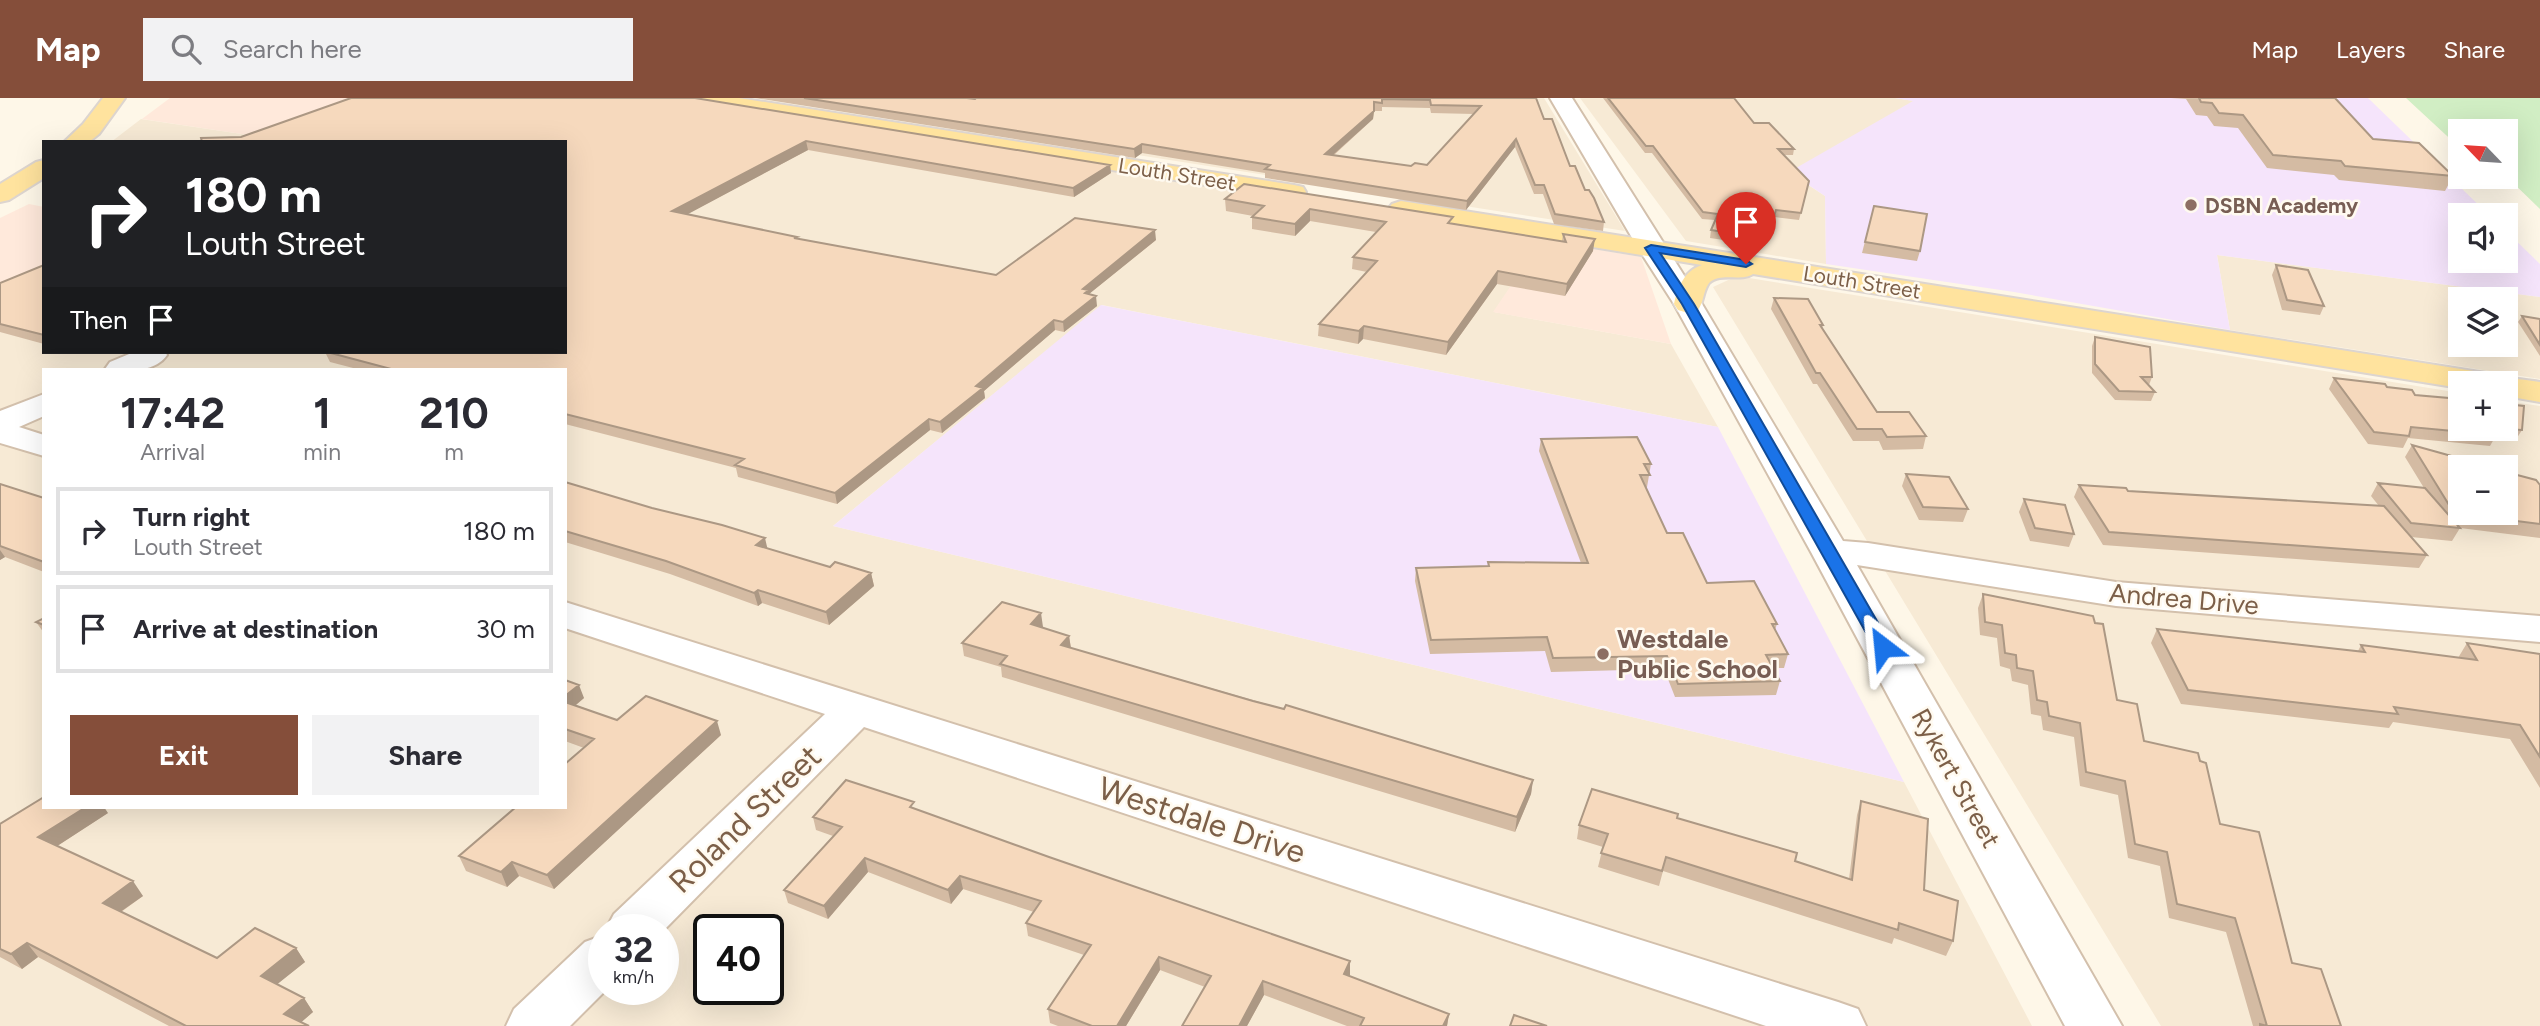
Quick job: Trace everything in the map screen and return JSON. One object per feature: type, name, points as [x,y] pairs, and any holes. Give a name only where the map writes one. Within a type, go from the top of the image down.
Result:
[{"type":"main road","points":[[77,140],[91,129],[114,98]]},
{"type":"main road","name":"Louth Street","points":[[708,99],[1317,196]]},
{"type":"main road","points":[[0,195],[42,168]]},
{"type":"main road","name":"Louth Street","points":[[1381,206],[2448,377]]},
{"type":"main road","points":[[1688,304],[1693,283],[1704,273],[1713,270],[1830,277]]},
{"type":"main road","points":[[2518,388],[2540,392]]},
{"type":"street","name":"Rykert Street","points":[[1560,98],[1688,304],[1830,552],[2094,1026]]},
{"type":"street","points":[[123,368],[152,355]]},
{"type":"street","points":[[0,423],[42,405]]},
{"type":"street","points":[[0,432],[42,445]]},
{"type":"street","name":"Andrea Drive","points":[[1830,552],[1868,554],[2116,594],[2540,629]]},
{"type":"street","name":"Westdale Drive","points":[[567,615],[1838,1026]]},
{"type":"street","name":"Roland Street","points":[[647,914],[858,708]]},
{"type":"street","points":[[534,1026],[588,973]]},
{"type":"shaded area","points":[[170,98],[349,98],[363,101],[255,136],[142,119]]},
{"type":"shaded area","points":[[349,98],[657,98],[1542,240],[1494,312],[1671,344],[1718,427],[1102,305],[833,526],[1904,782],[2032,1026],[0,1026],[0,326],[42,310],[42,354],[567,354],[567,140],[114,140],[141,119],[255,136],[361,100]]},
{"type":"shaded area","points":[[772,98],[1544,98],[1625,231]]},
{"type":"shaded area","points":[[1580,98],[1895,98],[1914,101],[1790,173],[1825,196],[1826,264],[1686,241]]},
{"type":"shaded area","name":"DSBN Academy","points":[[1895,98],[2368,98],[2448,175],[2448,189],[2462,189],[2477,203],[2448,203],[2448,273],[2518,273],[2518,243],[2540,264],[2540,297],[2518,294],[2518,287],[2463,287],[2217,255],[2230,330],[2014,292],[1826,264],[1825,196],[1789,172],[1913,101]]},
{"type":"shaded area","points":[[29,204],[42,207],[42,310],[0,326],[0,218]]},
{"type":"shaded area","points":[[1542,240],[1641,257],[1671,344],[1493,312]]},
{"type":"shaded area","points":[[2217,255],[2463,287],[2448,287],[2448,357],[2518,357],[2518,294],[2540,297],[2540,379],[2518,376],[2518,371],[2489,371],[2230,330]]},
{"type":"shaded area","points":[[1737,276],[2448,391],[2448,441],[2518,441],[2518,403],[2540,406],[2540,1026],[2161,1026],[1713,287]]},
{"type":"shaded area","name":"Westdale Public School","points":[[1101,305],[1718,427],[1904,782],[833,526]]},
{"type":"green space","points":[[2406,98],[2540,98],[2540,209],[2518,188],[2518,119],[2448,119],[2448,137]]},
{"type":"building","points":[[351,98],[695,98],[1110,165],[1073,188],[806,141],[672,211],[797,237],[794,238],[996,275],[1075,218],[1155,230],[1083,289],[1089,290],[1085,293],[1096,296],[1063,322],[1054,320],[976,386],[983,388],[940,422],[929,419],[835,493],[735,465],[744,459],[567,415],[567,368],[387,368],[335,354],[567,354],[567,140],[201,138],[241,137]]},
{"type":"building","points":[[804,98],[1536,98],[1544,119],[1552,119],[1570,166],[1575,166],[1585,190],[1589,190],[1594,198],[1604,222],[1555,214],[1544,185],[1535,185],[1516,139],[1467,201],[1265,169],[1270,165],[1142,144],[1134,149]],"holes":[[[1382,99],[1430,100],[1431,105],[1481,106],[1427,165],[1415,163],[1411,166],[1325,154],[1374,111],[1374,102],[1382,103]]]},
{"type":"building","points":[[1608,98],[1734,98],[1754,123],[1769,123],[1794,149],[1778,149],[1809,181],[1801,213],[1776,210],[1767,239],[1711,230],[1718,214],[1703,212],[1653,146],[1646,146]]},
{"type":"building","points":[[2199,98],[2335,98],[2373,139],[2419,143],[2448,171],[2448,176],[2345,166],[2341,161],[2273,155],[2243,115],[2219,113],[2212,103],[2201,102]]},
{"type":"building","points":[[1244,184],[1453,217],[1448,223],[1566,242],[1563,234],[1595,239],[1567,284],[1498,271],[1448,342],[1364,326],[1359,331],[1319,324],[1377,261],[1353,257],[1386,222],[1310,209],[1295,224],[1252,217],[1264,206],[1225,199]]},
{"type":"building","points":[[1874,206],[1927,214],[1920,251],[1865,242]]},
{"type":"building","points":[[2276,265],[2308,270],[2324,306],[2287,300]]},
{"type":"building","points":[[42,266],[42,334],[0,324],[0,283]]},
{"type":"building","points":[[1774,298],[1808,299],[1823,325],[1820,325],[1877,412],[1909,412],[1926,436],[1887,437],[1882,429],[1857,429],[1820,373],[1816,373]]},
{"type":"building","points":[[2522,316],[2540,319],[2540,345]]},
{"type":"building","points":[[2095,337],[2150,347],[2152,377],[2141,377],[2155,392],[2119,391],[2095,364]]},
{"type":"building","points":[[2334,378],[2385,384],[2387,387],[2412,390],[2415,395],[2448,398],[2448,430],[2411,427],[2409,436],[2374,432]]},
{"type":"building","points":[[2518,405],[2524,406],[2522,430],[2518,430]]},
{"type":"building","points":[[1637,437],[1651,464],[1644,464],[1650,475],[1640,475],[1667,533],[1683,533],[1707,583],[1754,581],[1777,624],[1772,624],[1788,654],[1766,655],[1780,681],[1678,684],[1667,656],[1553,658],[1547,637],[1431,640],[1416,568],[1489,566],[1488,562],[1588,563],[1541,439]]},
{"type":"building","points":[[2412,445],[2448,455],[2448,503]]},
{"type":"building","points":[[1906,474],[1949,477],[1968,509],[1923,507]]},
{"type":"building","points":[[2518,475],[2536,480],[2540,485],[2540,524],[2518,521]]},
{"type":"building","points":[[567,483],[765,538],[756,545],[830,567],[835,562],[871,573],[826,612],[758,590],[754,593],[666,561],[567,532]]},
{"type":"building","points":[[2378,483],[2425,488],[2448,514],[2448,525],[2457,525],[2460,528],[2411,523]]},
{"type":"building","points":[[0,484],[42,497],[42,561],[0,546]]},
{"type":"building","points":[[2079,485],[2126,488],[2128,491],[2384,506],[2427,555],[2109,532]]},
{"type":"building","points":[[2024,499],[2065,505],[2074,534],[2035,528]]},
{"type":"building","points":[[1983,594],[2093,616],[2095,623],[2103,624],[2117,700],[2137,704],[2144,741],[2198,753],[2200,761],[2206,763],[2220,824],[2259,832],[2292,963],[2321,969],[2341,1026],[2267,1026],[2235,918],[2177,904],[2167,852],[2135,844],[2125,781],[2086,772],[2080,723],[2049,716],[2047,702],[2037,700],[2033,671],[2017,668],[2016,655],[2005,653],[2002,625],[1985,622]]},
{"type":"building","points":[[1002,602],[1041,613],[1031,624],[1069,636],[1061,645],[1253,701],[1284,709],[1286,705],[1533,780],[1517,817],[1000,664],[1007,656],[962,643]]},
{"type":"building","points":[[2157,629],[2365,652],[2361,645],[2477,660],[2467,643],[2540,654],[2540,757],[2520,725],[2394,707],[2398,714],[2188,690]]},
{"type":"building","points":[[567,681],[579,685],[567,694]]},
{"type":"building","points":[[646,696],[717,721],[547,875],[512,862],[501,872],[459,856],[514,809],[567,809],[567,762],[594,739],[567,730],[567,703],[617,720]]},
{"type":"building","points":[[846,780],[914,802],[910,807],[1049,857],[1350,961],[1344,974],[1449,1014],[1443,1026],[1360,1026],[1364,1018],[1263,981],[1239,1026],[1182,1026],[1211,976],[1159,957],[1117,1026],[1092,1026],[1048,1009],[1091,945],[1026,923],[1041,901],[960,876],[948,890],[865,858],[824,906],[784,890],[842,827],[813,817]]},
{"type":"building","points":[[1592,789],[1678,814],[1677,818],[1797,853],[1795,861],[1852,880],[1861,801],[1928,819],[1924,890],[1958,901],[1953,941],[1899,923],[1898,930],[1666,857],[1662,871],[1601,853],[1608,834],[1579,825]]},
{"type":"building","points":[[42,798],[42,809],[83,809],[38,837],[133,881],[103,903],[217,958],[255,928],[296,948],[261,976],[304,998],[284,1014],[309,1026],[186,1026],[27,943],[11,954],[0,949],[0,824]]},
{"type":"building","points":[[1514,1015],[1547,1026],[1510,1026]]},
{"type":"place","name":"DSBN Academy","points":[[2191,205]]},
{"type":"place","name":"Westdale Public School","points":[[1603,654]]},
{"type":"route","points":[[1746,264],[1651,248],[1688,304],[1883,647]]}]
